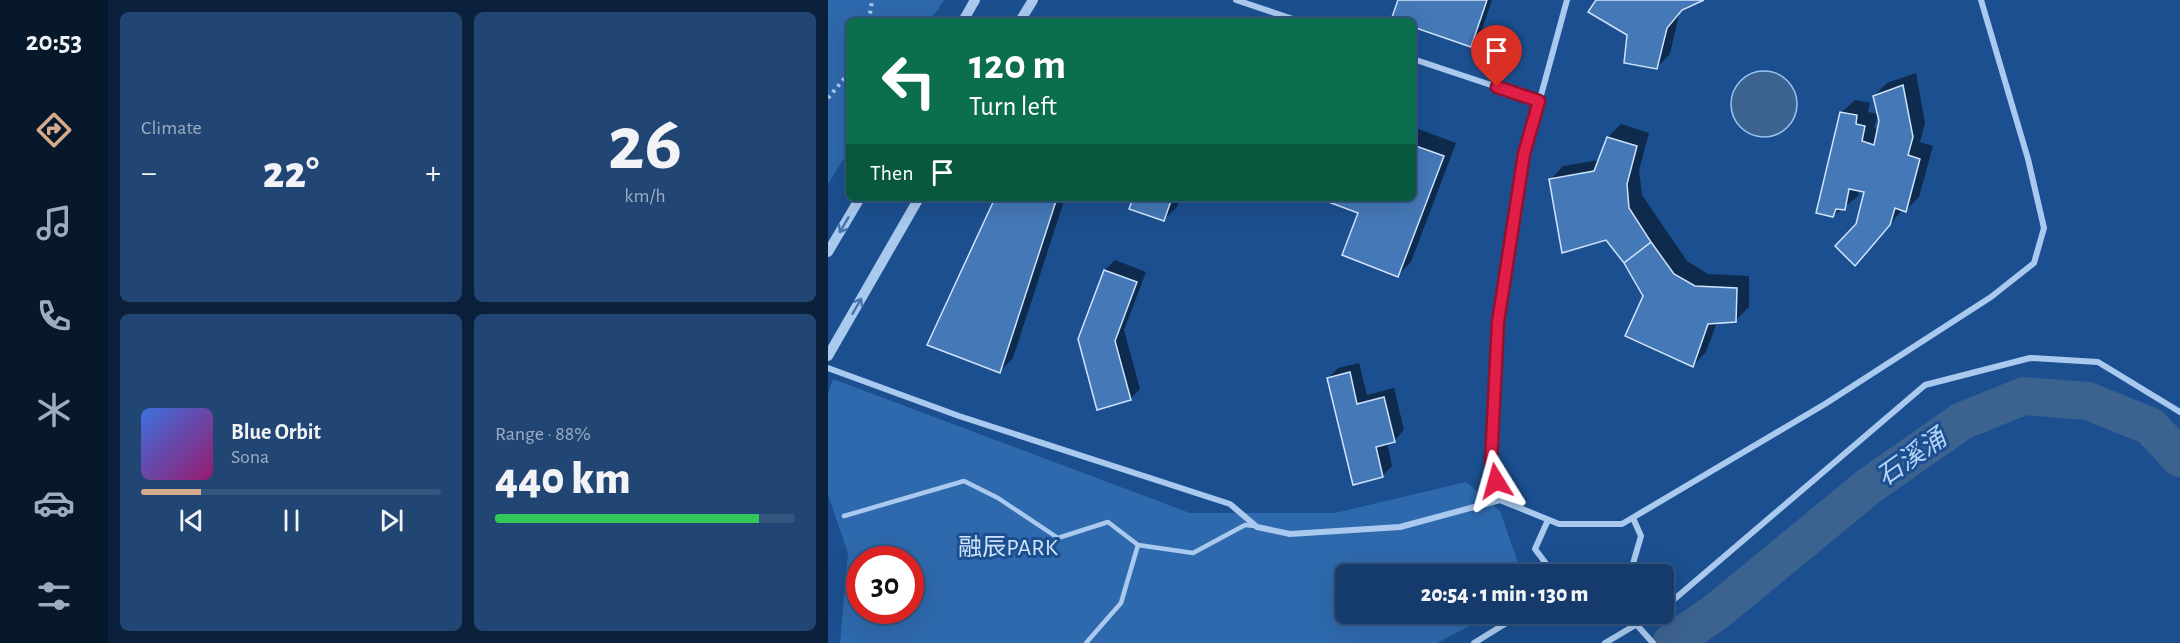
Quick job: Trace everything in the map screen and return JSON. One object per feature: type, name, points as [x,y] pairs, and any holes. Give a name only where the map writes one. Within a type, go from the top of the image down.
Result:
[{"type":"street","points":[[965,18],[975,0]]},
{"type":"street","points":[[1022,18],[1032,0]]},
{"type":"street","points":[[1236,0],[1290,18]]},
{"type":"street","points":[[1500,500],[1491,462],[1498,322],[1524,154],[1567,0]]},
{"type":"street","points":[[828,368],[959,416],[1230,504],[1257,527],[1290,534],[1400,527],[1500,500],[1559,524],[1622,524],[1825,404],[1991,297],[2034,263],[2044,228],[2028,159],[1981,0]]},
{"type":"street","points":[[1416,60],[1539,101]]},
{"type":"street","points":[[828,252],[858,201]]},
{"type":"street","points":[[828,356],[917,201]]},
{"type":"street","points":[[1674,599],[1925,385],[2030,358],[2098,362],[2180,412]]},
{"type":"street","points":[[1633,518],[1641,536],[1633,564]]},
{"type":"street","points":[[1546,564],[1535,549],[1548,520]]},
{"type":"street","points":[[1474,643],[1505,624]]},
{"type":"street","points":[[1605,643],[1636,624],[1650,640]]},
{"type":"lane","points":[[844,516],[964,481],[998,498],[1058,538],[1108,522],[1138,545],[1193,553],[1245,525],[1257,527]]},
{"type":"lane","points":[[1086,643],[1121,603],[1138,545]]},
{"type":"path","points":[[869,18],[872,0]]},
{"type":"path","points":[[828,98],[846,77]]},
{"type":"green space","points":[[828,0],[944,0],[932,18],[846,18],[846,155],[828,184]]},
{"type":"green space","name":"融辰PARK","points":[[833,379],[1190,513],[1335,513],[1466,482],[1500,511],[1519,564],[1335,564],[1335,624],[1473,624],[1437,643],[840,643],[846,576],[846,624],[924,624],[924,546],[846,547],[828,495],[828,393]]},
{"type":"shaded area","points":[[1764,71],[1777,73],[1792,86],[1797,104],[1795,117],[1782,132],[1764,137],[1751,135],[1736,122],[1731,104],[1733,91],[1746,76]]},
{"type":"building","points":[[1398,0],[1487,0],[1471,47],[1416,28],[1416,18],[1392,18]]},
{"type":"building","points":[[1596,0],[1704,0],[1682,10],[1667,28],[1657,69],[1624,63],[1627,35],[1588,12]]},
{"type":"building","points":[[1903,85],[1913,137],[1908,155],[1920,159],[1906,212],[1895,208],[1890,225],[1855,266],[1835,246],[1856,224],[1864,192],[1849,189],[1845,210],[1836,209],[1833,217],[1816,213],[1840,112],[1857,115],[1856,124],[1865,126],[1862,141],[1874,145],[1879,121],[1873,96]]},
{"type":"building","points":[[1607,137],[1637,146],[1627,184],[1629,208],[1651,242],[1624,263],[1606,240],[1562,253],[1549,179],[1594,171]]},
{"type":"building","points":[[1416,146],[1444,156],[1398,277],[1342,255],[1358,213],[1326,201],[1416,201]]},
{"type":"building","points":[[994,201],[1056,201],[1000,373],[927,345]]},
{"type":"building","points":[[1132,201],[1171,201],[1164,221],[1129,209]]},
{"type":"building","points":[[1651,242],[1674,274],[1695,286],[1737,288],[1736,322],[1708,324],[1693,367],[1625,336],[1643,296],[1624,263]]},
{"type":"building","points":[[1104,270],[1137,282],[1115,341],[1131,400],[1097,410],[1078,339]]},
{"type":"building","points":[[1350,372],[1357,404],[1384,397],[1395,442],[1376,447],[1383,477],[1353,485],[1327,378]]},
{"type":"waterway","name":"石溪涌","points":[[1671,643],[1716,612],[1869,486],[1962,421],[2024,396],[2088,401],[2150,426],[2180,458]]},
{"type":"route","points":[[1496,481],[1491,462],[1498,322],[1524,154],[1539,101],[1497,87]]}]
